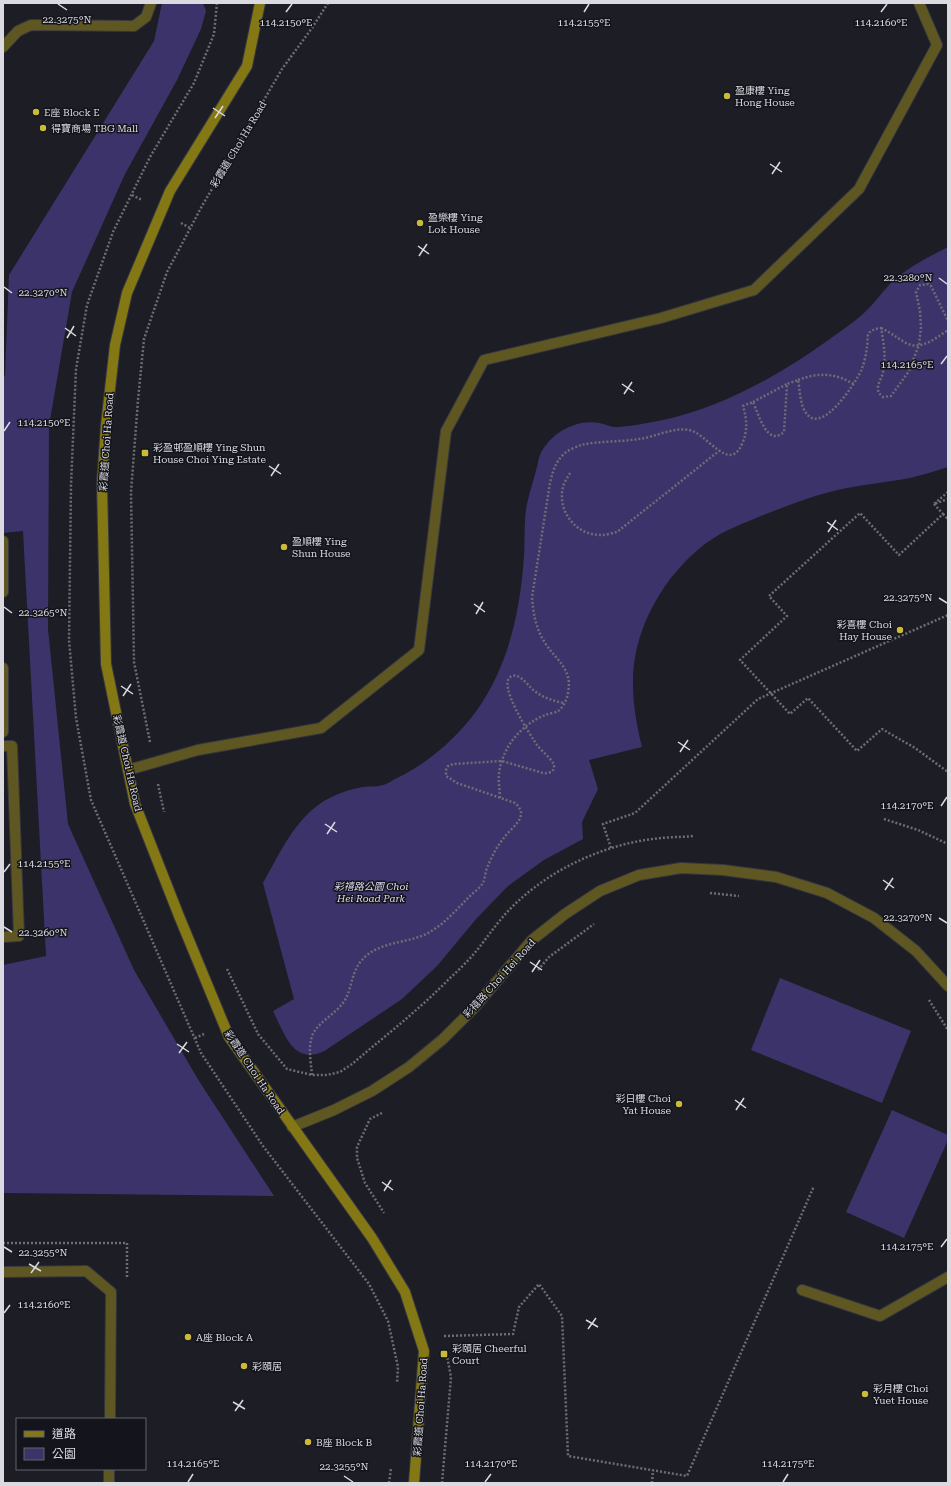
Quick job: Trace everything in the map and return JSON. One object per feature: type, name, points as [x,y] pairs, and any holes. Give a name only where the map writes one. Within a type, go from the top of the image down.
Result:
[{"type":"street","points":[[3,47],[18,31],[31,25],[134,26],[146,17],[151,3]]},
{"type":"street","name":"彩霞道 Choi Ha Road","points":[[260,3],[247,66],[170,191],[127,293],[115,345],[106,425],[102,484],[106,664],[135,804],[229,1037],[372,1238],[405,1292],[424,1351],[414,1483]]},
{"type":"street","points":[[128,770],[198,750],[321,728],[419,650],[446,431],[484,360],[661,318],[754,290],[859,190],[937,45],[919,3]]},
{"type":"street","points":[[3,541],[3,592]]},
{"type":"street","points":[[3,668],[3,732]]},
{"type":"street","points":[[3,746],[12,746],[19,936],[3,937]]},
{"type":"street","name":"彩禧路 Choi Hei Road","points":[[292,1127],[334,1110],[372,1091],[409,1067],[443,1039],[469,1013],[532,940],[565,914],[600,891],[639,875],[681,868],[723,870],[776,877],[827,893],[874,918],[916,951],[948,986]]},
{"type":"street","points":[[3,1272],[86,1271],[111,1292],[110,1418]]},
{"type":"street","points":[[802,1290],[880,1316],[948,1277]]},
{"type":"street","points":[[109,1470],[109,1483]]},
{"type":"path","name":"彩霞道 Choi Ha Road","points":[[164,813],[134,662],[131,492],[144,339],[167,272],[202,206],[282,69],[328,3]]},
{"type":"path","points":[[881,328],[885,350],[878,391],[880,395],[884,397],[891,396],[901,384],[909,371],[919,345],[921,327],[920,311],[916,292],[920,285],[928,284],[932,286],[948,321]]},
{"type":"path","points":[[798,380],[804,409],[807,414],[817,418],[823,417],[844,399],[854,384],[862,369],[868,336],[871,331],[881,328],[907,343],[919,345],[927,344],[948,330]]},
{"type":"path","points":[[500,798],[499,773],[502,761],[515,737],[525,727],[546,715],[558,711],[564,703],[568,693],[569,683],[567,673],[562,663],[545,643],[538,629],[533,613],[532,597],[554,465],[565,453],[580,446],[641,439],[680,429],[698,432],[725,455],[733,455],[739,451],[747,432],[747,418],[743,406],[787,384],[809,376],[821,374],[838,377],[854,384]]},
{"type":"path","points":[[753,402],[768,434],[774,437],[780,436],[784,432],[786,425],[787,384]]},
{"type":"path","points":[[570,473],[563,486],[561,501],[566,514],[575,526],[588,534],[602,535],[617,532],[719,451]]},
{"type":"path","points":[[934,504],[948,492]]},
{"type":"path","points":[[934,504],[948,499]]},
{"type":"path","points":[[934,504],[948,519]]},
{"type":"path","points":[[944,514],[899,555],[860,513],[769,596],[787,616],[740,660],[790,714],[808,698],[857,751],[882,729],[914,748],[948,772]]},
{"type":"path","points":[[611,848],[604,824],[635,813],[758,699],[948,615]]},
{"type":"path","points":[[312,1075],[310,1045],[313,1035],[318,1026],[327,1020],[343,1003],[348,993],[350,982],[356,967],[366,956],[379,947],[410,940],[424,935],[443,921],[483,883],[486,870],[495,851],[522,816],[521,810],[515,803],[457,783],[446,776],[448,766],[453,764],[502,761],[543,773],[548,774],[552,772],[554,768],[553,763],[525,727],[516,710],[506,686],[507,680],[511,676],[517,676],[536,693],[545,698],[564,703]]},
{"type":"path","points":[[884,819],[918,830],[948,844]]},
{"type":"path","points":[[226,968],[258,1034],[286,1069],[312,1075],[327,1076],[340,1072],[352,1064],[449,980],[480,946],[512,907],[531,891],[572,864],[595,853],[611,848],[660,838],[694,836]]},
{"type":"path","points":[[705,893],[742,897]]},
{"type":"path","points":[[535,974],[549,958],[599,921]]},
{"type":"path","points":[[928,1000],[948,1030]]},
{"type":"path","points":[[357,1147],[370,1119],[384,1112]]},
{"type":"path","points":[[445,1343],[444,1336],[513,1334],[519,1307],[539,1284],[562,1316],[568,1456],[687,1476],[814,1186]]},
{"type":"path","points":[[3,1243],[127,1243]]},
{"type":"path","points":[[442,1483],[451,1377],[446,1350]]},
{"type":"path","points":[[652,1483],[653,1470]]},
{"type":"green space","points":[[162,3],[203,3],[206,11],[201,29],[177,80],[125,174],[72,292],[49,426],[48,629],[68,824],[134,970],[199,1081],[274,1196],[3,1193],[3,965],[46,956],[23,531],[3,533],[3,379],[5,375],[9,275],[154,41]]},
{"type":"green space","name":"彩禧路公園 Choi Hei Road Park","points":[[948,247],[948,467],[910,478],[821,494],[739,525],[712,539],[690,557],[663,588],[644,625],[638,644],[634,664],[633,692],[638,731],[642,747],[589,760],[598,789],[582,822],[583,839],[544,860],[508,886],[477,918],[437,966],[402,999],[326,1050],[315,1054],[306,1054],[298,1051],[292,1046],[282,1030],[273,1011],[294,999],[263,883],[296,827],[313,809],[324,801],[348,790],[385,784],[407,773],[451,740],[480,706],[501,666],[514,623],[522,579],[527,505],[539,457],[544,447],[557,434],[565,429],[581,423],[599,423],[616,427],[656,422],[704,408],[730,398],[759,384],[787,368],[850,324],[864,313],[887,287],[901,274]]},
{"type":"green space","points":[[780,978],[911,1031],[882,1103],[751,1050]]},
{"type":"green space","points":[[892,1110],[948,1135],[948,1140],[904,1238],[846,1212]]},
{"type":"place","name":"盈康樓 Ying Hong House","points":[[727,96]]},
{"type":"place","name":"E座 Block E","points":[[36,112]]},
{"type":"place","name":"得寶商場 TBG Mall","points":[[43,128]]},
{"type":"place","name":"盈樂樓 Ying Lok House","points":[[420,223]]},
{"type":"place","name":"彩盈邨盈順樓 Ying Shun House Choi Ying Estate","points":[[145,453]]},
{"type":"place","name":"盈順樓 Ying Shun House","points":[[284,547]]},
{"type":"place","name":"彩喜樓 Choi Hay House","points":[[900,630]]},
{"type":"place","name":"彩日樓 Choi Yat House","points":[[679,1104]]},
{"type":"place","name":"A座 Block A","points":[[188,1337]]},
{"type":"place","name":"彩頤居 Cheerful Court","points":[[444,1354]]},
{"type":"place","name":"彩頤居","points":[[244,1366]]},
{"type":"place","name":"彩月樓 Choi Yuet House","points":[[865,1394]]},
{"type":"place","name":"B座 Block B","points":[[308,1442]]}]
